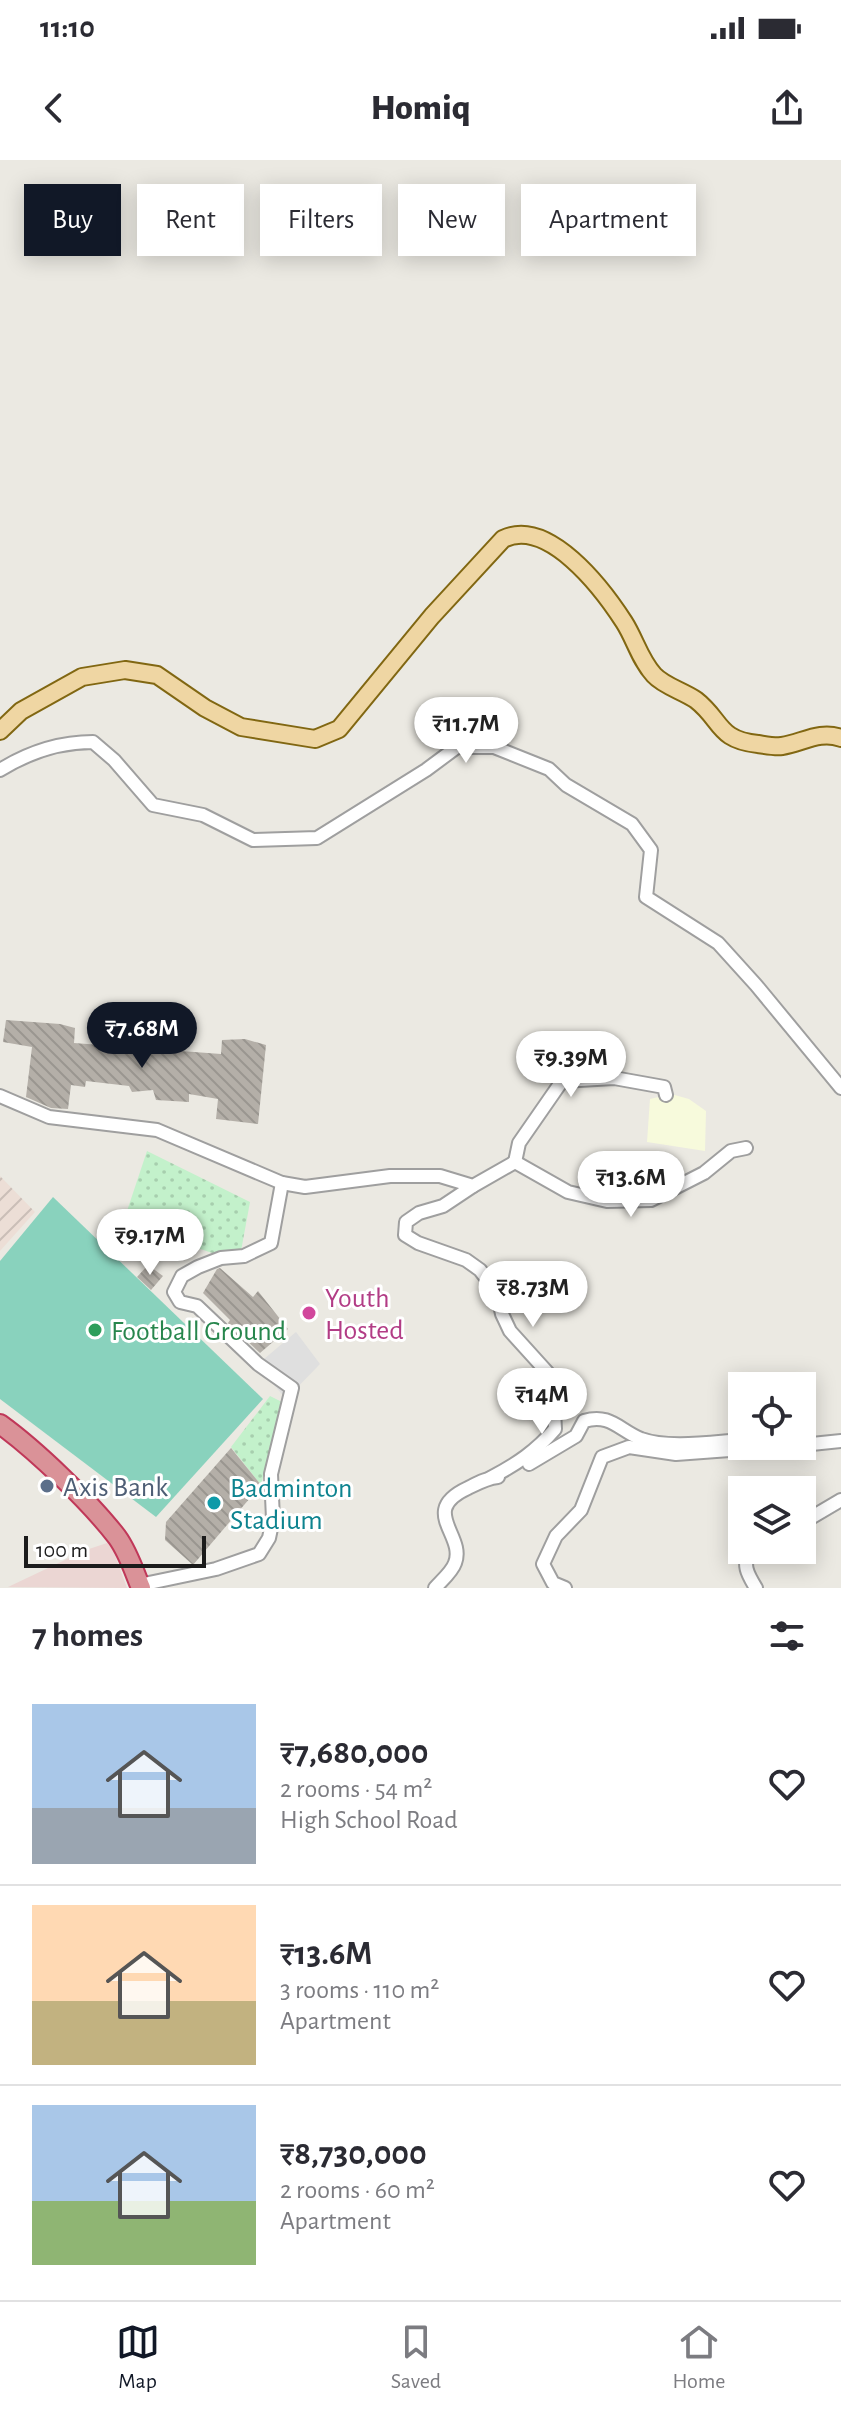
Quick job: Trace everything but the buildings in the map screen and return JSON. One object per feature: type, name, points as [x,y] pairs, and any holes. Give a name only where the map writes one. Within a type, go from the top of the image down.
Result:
[{"type":"highway","points":[[0,1424],[73,1491],[117,1537],[140,1587]]},
{"type":"main road","points":[[0,731],[21,711],[82,677],[125,670],[157,675],[205,708],[241,727],[315,739],[339,729],[432,616],[503,539],[515,533],[528,534],[565,553],[624,623],[641,658],[656,678],[698,702],[738,742],[781,746],[806,737],[834,735],[841,738]]},
{"type":"street","points":[[0,770],[26,754],[70,742],[93,742],[114,760],[153,805],[203,815],[253,840],[317,838],[457,747],[494,747],[549,769],[566,785],[632,824],[651,850],[646,897],[718,943],[841,1088]]},
{"type":"street","points":[[435,1588],[455,1564],[457,1551],[446,1527],[445,1509],[456,1494],[518,1464],[537,1450],[555,1429],[553,1392],[548,1373],[510,1331],[497,1292],[480,1270],[466,1260],[418,1243],[405,1235],[406,1222],[419,1213],[443,1206],[515,1162],[519,1143],[562,1081],[614,1078],[664,1087],[666,1095]]},
{"type":"street","points":[[0,1096],[49,1117],[157,1130],[282,1183],[305,1187],[390,1176],[440,1176],[473,1186]]},
{"type":"street","points":[[515,1162],[568,1192],[607,1201],[651,1200],[704,1173],[731,1151],[746,1148]]},
{"type":"street","points":[[140,1587],[216,1569],[259,1554],[269,1538],[273,1519],[271,1474],[292,1388],[258,1364],[197,1306],[180,1302],[174,1292],[182,1276],[198,1267],[221,1258],[244,1256],[271,1243],[282,1183]]},
{"type":"street","points":[[490,1478],[505,1477],[550,1452],[576,1436],[584,1421],[596,1417],[612,1422],[643,1440],[677,1444],[728,1441]]},
{"type":"street","points":[[816,1444],[841,1441]]},
{"type":"street","points":[[565,1588],[553,1583],[543,1564],[556,1536],[581,1510],[602,1457],[629,1447],[676,1454],[728,1450]]},
{"type":"street","points":[[816,1515],[841,1500]]},
{"type":"street","points":[[746,1564],[746,1571],[756,1588]]},
{"type":"shaded area","points":[[671,1094],[689,1099],[706,1111],[705,1151],[647,1142],[650,1099]]},
{"type":"shaded area","points":[[0,1176],[35,1212],[0,1251]]},
{"type":"shaded area","points":[[296,1332],[320,1364],[286,1399],[257,1365]]},
{"type":"shaded area","points":[[110,1542],[127,1588],[8,1587],[86,1550]]},
{"type":"green space","points":[[147,1151],[250,1202],[239,1262],[123,1223]]},
{"type":"green space","name":"Football Ground","points":[[53,1197],[263,1399],[156,1517],[0,1399],[0,1261]]},
{"type":"green space","points":[[270,1396],[282,1402],[261,1485],[231,1447]]},
{"type":"place","name":"Youth Hosted","points":[[309,1313]]},
{"type":"place","name":"Football Ground","points":[[95,1330]]},
{"type":"place","name":"Axis Bank","points":[[47,1486]]},
{"type":"place","name":"Badminton Stadium","points":[[214,1503]]}]
